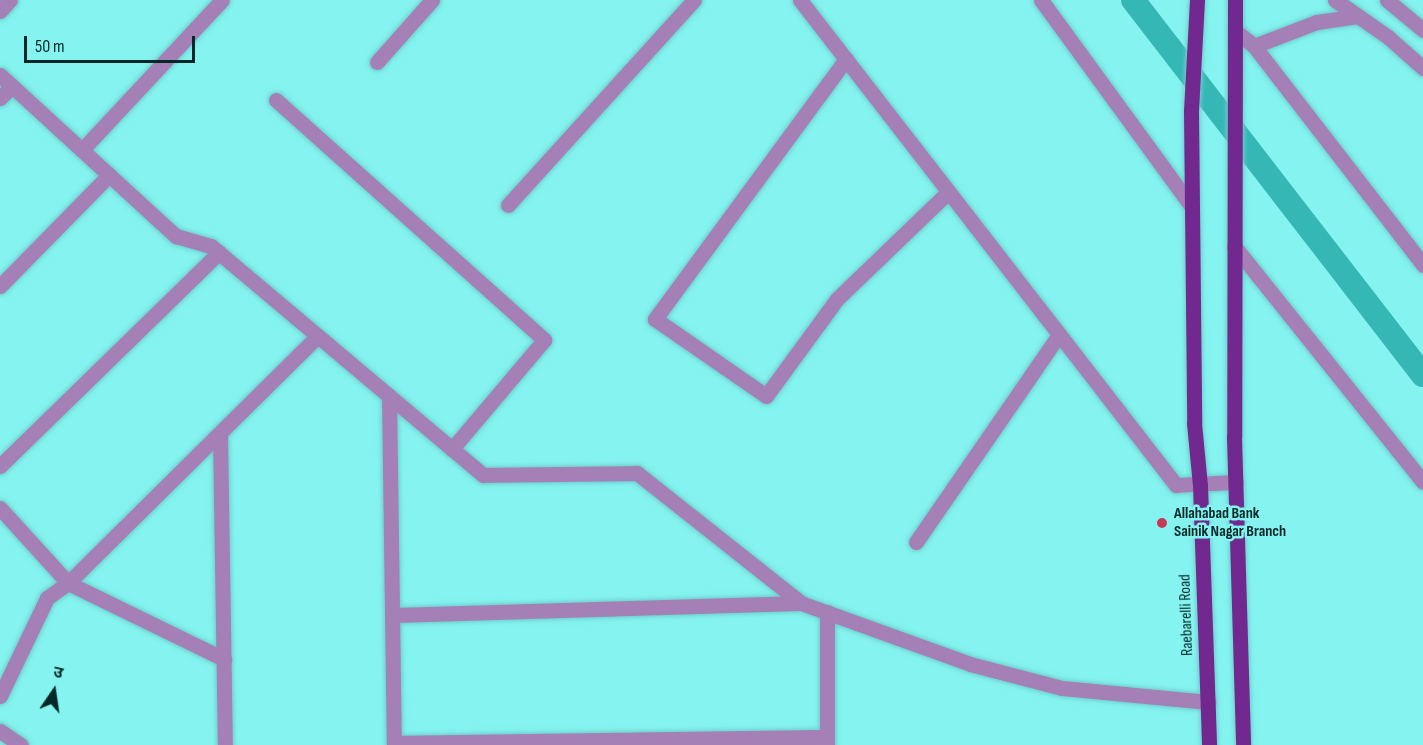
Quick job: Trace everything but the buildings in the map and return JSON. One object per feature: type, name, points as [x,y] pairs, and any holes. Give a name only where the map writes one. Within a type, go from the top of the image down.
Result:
[{"type":"main road","name":"Raebarelli Road","points":[[1197,0],[1197,51],[1191,111],[1194,423],[1200,485],[1209,745]]},
{"type":"main road","points":[[1235,0],[1236,482],[1243,745]]},
{"type":"street","points":[[0,11],[10,0]]},
{"type":"street","points":[[82,150],[222,0]]},
{"type":"street","points":[[377,62],[432,0]]},
{"type":"street","points":[[508,204],[694,0]]},
{"type":"street","points":[[800,0],[1176,485],[1236,482]]},
{"type":"street","points":[[1041,0],[1191,207]]},
{"type":"street","points":[[1335,0],[1423,68]]},
{"type":"street","points":[[1387,0],[1423,30]]},
{"type":"street","points":[[1254,46],[1317,22],[1358,16]]},
{"type":"street","points":[[1235,31],[1254,46],[1423,265]]},
{"type":"street","points":[[846,59],[655,319],[766,396],[837,299],[948,192]]},
{"type":"street","points":[[0,75],[176,236],[211,246],[219,252],[483,475],[637,473],[801,603],[970,664],[1062,688],[1208,702]]},
{"type":"street","points":[[0,98],[12,86]]},
{"type":"street","points":[[276,100],[544,340],[452,449]]},
{"type":"street","points":[[0,286],[109,175]]},
{"type":"street","points":[[1234,246],[1423,482]]},
{"type":"street","points":[[0,466],[219,252]]},
{"type":"street","points":[[916,542],[1059,335]]},
{"type":"street","points":[[0,696],[47,598],[68,583],[318,336]]},
{"type":"street","points":[[389,396],[394,744],[827,741],[826,612]]},
{"type":"street","points":[[220,434],[225,745]]},
{"type":"street","points":[[0,508],[68,583],[224,659]]},
{"type":"street","points":[[393,615],[801,603]]},
{"type":"street","points":[[0,730],[21,745]]},
{"type":"waterway","points":[[1133,0],[1423,375]]},
{"type":"place","name":"Allahabad Bank Sainik Nagar Branch","points":[[1162,523]]}]
